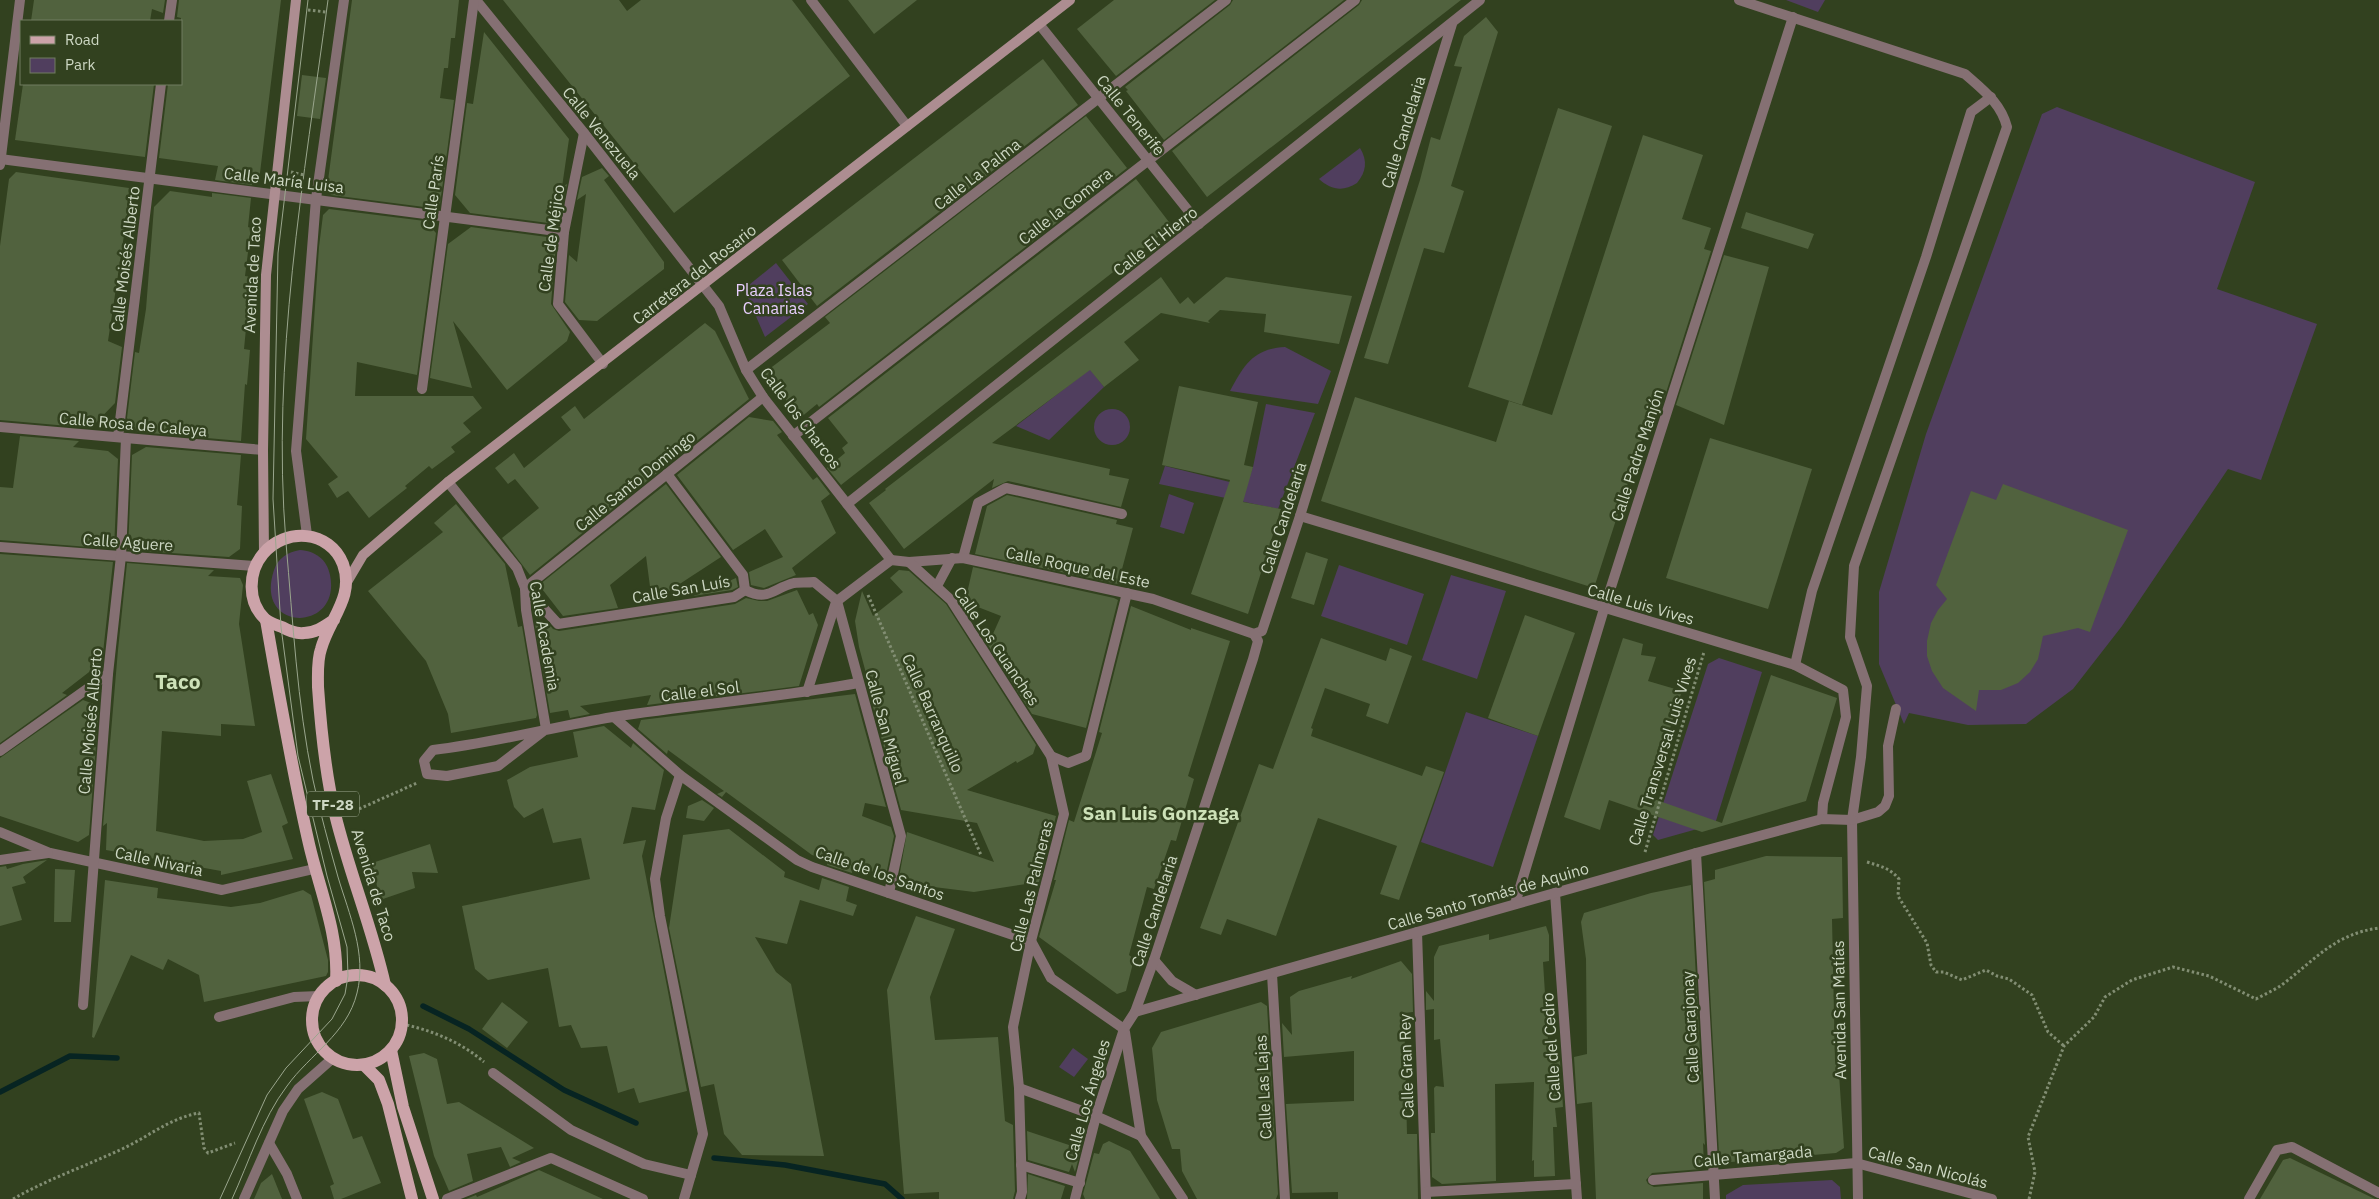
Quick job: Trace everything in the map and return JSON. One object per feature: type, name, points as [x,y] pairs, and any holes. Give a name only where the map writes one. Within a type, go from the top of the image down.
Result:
[{"type":"main road","name":"Avenida de Taco","points":[[264,553],[263,450],[266,275],[273,195],[296,0]]},
{"type":"main road","name":"Carretera del Rosario","points":[[347,582],[363,555],[448,482],[603,364],[1070,0]]},
{"type":"main road","points":[[254,566],[276,542],[286,538],[307,535],[324,540],[334,549],[342,564],[347,582]]},
{"type":"main road","name":"TF-28","points":[[254,566],[252,595],[257,608],[266,620],[293,776],[314,869],[333,936],[337,960],[336,981]]},
{"type":"main road","name":"TF-28","points":[[334,620],[342,606],[347,582]]},
{"type":"main road","points":[[266,620],[294,633],[304,634],[320,629],[334,620]]},
{"type":"main road","name":"Avenida de Taco","points":[[334,620],[320,650],[318,678],[320,728],[326,771],[335,816],[361,905],[378,954],[385,985]]},
{"type":"main road","points":[[385,985],[373,978],[360,975],[348,976],[336,981],[319,996],[313,1009],[313,1031],[322,1050],[333,1058],[348,1064],[364,1065],[378,1060],[390,1050],[398,1038],[402,1024]]},
{"type":"main road","name":"TF-28","points":[[385,985],[395,996],[400,1009],[402,1024]]},
{"type":"main road","points":[[390,1050],[403,1108],[433,1199]]},
{"type":"main road","points":[[364,1065],[379,1080],[388,1104],[412,1199]]},
{"type":"street","points":[[0,161],[20,0]]},
{"type":"street","points":[[169,20],[172,0]]},
{"type":"street","points":[[307,535],[296,451],[316,199],[344,0]]},
{"type":"street","name":"Calle Venezuela","points":[[475,0],[584,132],[704,285]]},
{"type":"street","name":"Calle París","points":[[422,389],[475,0]]},
{"type":"street","points":[[811,0],[907,126]]},
{"type":"street","name":"Calle La Palma","points":[[746,370],[1226,0]]},
{"type":"street","name":"Calle la Gomera","points":[[793,436],[1354,0]]},
{"type":"street","name":"Calle El Hierro","points":[[847,504],[1480,0]]},
{"type":"street","name":"Avenida San Matías","points":[[1739,0],[1965,74],[1991,97],[2003,112],[2006,127],[1854,566],[1850,638],[1867,686],[1862,757],[1852,820],[1858,1199]]},
{"type":"street","name":"Calle Padre Manjón","points":[[1515,904],[1604,609],[1793,17]]},
{"type":"street","name":"Calle Tenerife","points":[[1039,24],[1199,224]]},
{"type":"street","name":"Calle Candelaria","points":[[1135,1012],[1154,960],[1253,659],[1258,641],[1254,634],[1261,632],[1263,628],[1300,516],[1452,24]]},
{"type":"street","name":"Calle Moisés Alberto","points":[[83,1005],[108,674],[121,556],[122,438],[161,85]]},
{"type":"street","points":[[1796,665],[1812,592],[1926,257],[1971,112],[1991,97]]},
{"type":"street","name":"Calle de Méjico","points":[[584,132],[564,232],[558,304],[603,364]]},
{"type":"street","name":"Calle María Luisa","points":[[0,161],[150,177],[273,195],[564,232]]},
{"type":"street","name":"Calle los Charcos","points":[[704,285],[719,306],[746,370],[763,397],[890,560]]},
{"type":"street","name":"Calle Santo Domingo","points":[[525,588],[763,397]]},
{"type":"street","name":"Calle Rosa de Caleya","points":[[0,427],[263,450]]},
{"type":"street","name":"Calle San Luís","points":[[525,588],[558,624],[734,597],[745,590],[743,575],[667,474]]},
{"type":"street","name":"Calle Academia","points":[[448,482],[516,568],[525,588],[526,610],[546,729]]},
{"type":"street","points":[[964,558],[978,503],[1006,488],[1122,514]]},
{"type":"street","name":"Calle Luis Vives","points":[[1300,516],[1604,609],[1796,665],[1843,690],[1846,717],[1823,803],[1822,819]]},
{"type":"street","name":"Calle Aguere","points":[[0,547],[254,566]]},
{"type":"street","points":[[938,586],[952,558]]},
{"type":"street","name":"Calle Roque del Este","points":[[890,560],[909,562],[964,558],[1127,593],[1172,605],[1254,634]]},
{"type":"street","points":[[807,692],[837,601],[890,560]]},
{"type":"street","name":"Calle Los Guanches","points":[[909,562],[938,586],[951,600],[1051,756]]},
{"type":"street","points":[[745,590],[765,596],[794,583],[814,582],[837,601]]},
{"type":"street","points":[[1051,756],[1068,763],[1086,756],[1127,593]]},
{"type":"street","name":"Calle San Miguel","points":[[837,601],[901,836],[889,893]]},
{"type":"street","points":[[0,751],[108,674]]},
{"type":"street","name":"Calle el Sol","points":[[427,774],[424,761],[433,750],[614,717],[807,692],[858,683]]},
{"type":"street","name":"Calle Santo Tomás de Aquino","points":[[1135,1012],[1822,819],[1852,820],[1878,812],[1885,806],[1889,796],[1888,746],[1896,708]]},
{"type":"street","name":"Calle de los Santos","points":[[614,717],[680,775],[797,860],[1031,941]]},
{"type":"street","points":[[427,774],[447,776],[498,766],[546,729]]},
{"type":"street","name":"Calle Las Palmeras","points":[[1020,1199],[1022,1192],[1019,1088],[1013,1027],[1031,941],[1064,814],[1051,756]]},
{"type":"street","points":[[680,775],[666,818],[656,879],[660,916],[703,1134],[684,1199]]},
{"type":"street","name":"Calle Nivaria","points":[[0,832],[50,853],[222,890],[314,869]]},
{"type":"street","points":[[0,860],[50,853]]},
{"type":"street","name":"Calle Garajonay","points":[[1696,853],[1715,1199]]},
{"type":"street","name":"Calle del Cedro","points":[[1555,893],[1577,1199]]},
{"type":"street","name":"Calle Gran Rey","points":[[1417,932],[1426,1195]]},
{"type":"street","points":[[1031,941],[1051,978],[1124,1029],[1141,1136],[1183,1199]]},
{"type":"street","points":[[1154,960],[1172,981],[1196,995]]},
{"type":"street","name":"Calle Las Lajas","points":[[1272,974],[1285,1199]]},
{"type":"street","points":[[219,1017],[294,997],[319,996]]},
{"type":"street","name":"Calle Los Ángeles","points":[[1076,1198],[1096,1116],[1124,1029],[1135,1012]]},
{"type":"street","points":[[244,1199],[283,1112],[298,1089],[333,1058]]},
{"type":"street","points":[[493,1073],[571,1130],[644,1164],[690,1175]]},
{"type":"street","points":[[1019,1088],[1096,1116],[1141,1136]]},
{"type":"street","points":[[269,1143],[288,1174],[297,1199]]},
{"type":"street","points":[[2249,1199],[2277,1150],[2292,1147],[2379,1193]]},
{"type":"street","points":[[447,1199],[551,1158],[643,1199]]},
{"type":"street","name":"Calle Tamargada","points":[[1653,1180],[1856,1163]]},
{"type":"street","name":"Calle San Nicolás","points":[[1856,1163],[1992,1199]]},
{"type":"street","points":[[1021,1165],[1080,1182]]},
{"type":"street","points":[[1426,1195],[1576,1184]]},
{"type":"path","points":[[307,10],[326,12]]},
{"type":"path","points":[[288,172],[306,175]]},
{"type":"path","name":"Calle Barranquillo","points":[[862,581],[981,855]]},
{"type":"path","name":"Calle Transversal Luis Vives","points":[[1640,869],[1708,640]]},
{"type":"path","points":[[356,812],[419,782],[427,774]]},
{"type":"path","points":[[1852,858],[1884,867],[1894,872],[1899,879],[1898,896],[1928,943],[1931,965],[1936,972],[1944,972],[1962,980],[1986,970],[2024,988],[2032,995],[2048,1032],[2064,1046]]},
{"type":"path","points":[[2029,1199],[2035,1172],[2028,1137],[2064,1046],[2094,1017],[2104,997],[2132,980],[2173,967],[2209,976],[2256,999],[2282,984],[2318,954],[2357,931],[2379,928]]},
{"type":"path","points":[[402,1024],[425,1029],[451,1040],[483,1061],[493,1073]]},
{"type":"path","points":[[13,1199],[30,1189],[123,1148],[183,1116],[199,1113],[204,1148],[208,1153],[235,1143]]},
{"type":"green space","points":[[1786,0],[1825,0],[1818,12]]},
{"type":"green space","points":[[2057,107],[2255,182],[2217,289],[2317,324],[2261,480],[2228,469],[2122,626],[2073,689],[2026,724],[1968,725],[1909,713],[1904,724],[1879,664],[1879,592],[1926,434],[2042,114]]},
{"type":"green space","points":[[1360,148],[1363,153],[1365,166],[1357,183],[1342,189],[1328,186],[1319,179]]},
{"type":"green space","name":"Plaza Islas Canarias","points":[[776,263],[808,304],[765,337],[744,289]]},
{"type":"green space","points":[[1285,347],[1331,371],[1318,404],[1230,391],[1245,366],[1257,355],[1274,348]]},
{"type":"green space","points":[[1090,369],[1104,387],[1049,440],[1016,426]]},
{"type":"green space","points":[[1266,404],[1315,413],[1278,509],[1159,484],[1165,466],[1246,486],[1253,467]]},
{"type":"green space","points":[[1112,409],[1119,410],[1125,414],[1129,420],[1129,434],[1125,440],[1119,444],[1112,445],[1105,444],[1099,440],[1095,434],[1094,427],[1095,420],[1099,414],[1105,410]]},
{"type":"green space","points":[[1169,494],[1194,503],[1184,534],[1160,527]]},
{"type":"green space","points":[[300,550],[315,554],[326,564],[330,575],[330,594],[323,608],[312,616],[299,618],[286,615],[276,606],[271,591],[274,570],[278,562],[291,552]]},
{"type":"green space","points":[[1339,565],[1424,594],[1407,645],[1321,616]]},
{"type":"green space","points":[[1451,575],[1506,591],[1477,679],[1422,660]]},
{"type":"green space","points":[[1719,658],[1762,672],[1715,824],[1658,840],[1653,835],[1708,664]]},
{"type":"green space","points":[[1466,712],[1538,736],[1493,867],[1421,842]]},
{"type":"green space","points":[[1073,1048],[1088,1059],[1074,1077],[1059,1067]]},
{"type":"green space","points":[[1832,1180],[1840,1187],[1841,1199],[1726,1199],[1726,1195],[1743,1185]]},
{"type":"building","points":[[34,0],[165,0],[163,13],[152,9],[150,20],[31,20]]},
{"type":"building","points":[[179,0],[281,0],[259,181],[252,180],[252,185],[215,180],[218,166],[159,158],[168,85],[182,85],[182,20],[177,17]]},
{"type":"building","points":[[352,0],[459,0],[455,38],[451,38],[448,68],[444,68],[440,98],[454,100],[440,204],[432,208],[331,195],[327,188]]},
{"type":"building","points":[[503,0],[619,0],[627,11],[641,0],[792,0],[850,76],[674,213]]},
{"type":"building","points":[[848,0],[917,0],[874,34]]},
{"type":"building","points":[[1114,0],[1215,0],[1116,76],[1077,29]]},
{"type":"building","points":[[1233,0],[1344,0],[1164,140],[1126,91],[1128,90],[1125,87],[1230,5]]},
{"type":"building","points":[[1362,0],[1461,0],[1207,197],[1172,151],[1359,5]]},
{"type":"building","points":[[1486,17],[1498,32],[1451,186],[1464,191],[1444,253],[1424,248],[1388,364],[1364,358],[1420,180],[1431,137],[1440,140],[1462,67],[1454,66],[1464,36]]},
{"type":"building","points":[[484,32],[569,139],[562,187],[567,184],[561,213],[548,223],[470,213],[455,195],[467,103],[473,104]]},
{"type":"building","points":[[1043,59],[1078,105],[817,306],[782,260]]},
{"type":"building","points":[[302,75],[326,78],[320,119],[297,116]]},
{"type":"building","points":[[23,85],[154,85],[145,157],[15,140]]},
{"type":"building","points":[[1558,108],[1612,126],[1522,405],[1468,387]]},
{"type":"building","points":[[1086,116],[1127,168],[819,407],[817,404],[800,418],[764,373],[830,323],[825,317]]},
{"type":"building","points":[[1643,135],[1703,155],[1682,219],[1711,228],[1704,249],[1711,251],[1664,399],[1656,396],[1594,588],[1321,501],[1355,397],[1496,442],[1509,401],[1552,415]]},
{"type":"building","points":[[602,168],[609,176],[604,180],[664,262],[664,269],[597,321],[579,320],[565,302],[569,255],[577,262],[586,194],[577,200],[582,177]]},
{"type":"building","points":[[16,172],[129,188],[129,202],[108,341],[122,347],[115,403],[91,428],[0,420],[0,246],[9,179]]},
{"type":"building","points":[[1136,179],[1172,226],[841,485],[827,468],[845,453],[842,448],[848,443],[828,418]]},
{"type":"building","points":[[170,191],[212,197],[212,193],[251,198],[248,227],[251,228],[245,276],[251,277],[244,349],[250,350],[247,385],[245,384],[241,441],[138,432],[127,418],[135,352],[139,353],[146,309],[154,207]]},
{"type":"building","points":[[329,209],[425,221],[436,233],[417,375],[357,362],[355,396],[473,396],[482,408],[463,423],[471,432],[451,447],[455,452],[432,469],[429,466],[405,486],[407,488],[369,518],[348,491],[337,498],[328,484],[338,477],[306,439],[319,247],[323,215]]},
{"type":"building","points":[[1746,212],[1814,234],[1808,249],[1741,228]]},
{"type":"building","points":[[471,227],[547,237],[556,244],[551,304],[570,332],[567,341],[507,390],[453,321],[472,388],[430,378],[448,244]]},
{"type":"building","points":[[1724,255],[1769,267],[1724,425],[1676,405]]},
{"type":"building","points":[[1161,277],[1180,304],[1188,297],[1194,304],[1226,277],[1352,296],[1339,344],[1264,332],[1266,314],[1220,310],[1208,321],[1210,323],[1161,313],[1124,342],[1139,360],[1104,387],[1090,370],[992,443],[1110,469],[1109,475],[1129,479],[1121,507],[1008,481],[992,488],[994,479],[904,549],[869,503]]},
{"type":"building","points":[[705,323],[715,331],[749,399],[530,575],[502,538],[539,508],[515,479],[508,484],[495,468],[514,453],[524,468],[571,430],[561,417],[575,406],[584,419]]},
{"type":"building","points":[[1179,386],[1258,402],[1244,465],[1253,467],[1243,502],[1281,509],[1248,614],[1191,594],[1230,480],[1162,465]]},
{"type":"building","points":[[749,417],[773,421],[782,432],[777,435],[813,480],[817,477],[830,494],[821,501],[836,533],[792,568],[796,575],[764,588],[751,585],[749,572],[783,557],[765,529],[733,550],[677,475]]},
{"type":"building","points":[[20,436],[79,441],[73,447],[108,451],[118,459],[114,549],[0,540],[0,487],[13,488]]},
{"type":"building","points":[[1710,438],[1812,469],[1768,609],[1666,578]]},
{"type":"building","points":[[146,447],[241,455],[237,505],[242,506],[240,549],[229,557],[128,550],[132,455]]},
{"type":"building","points":[[666,484],[721,557],[652,602],[646,556],[610,585],[618,608],[563,616],[539,585]]},
{"type":"building","points":[[2003,484],[2128,530],[2090,632],[2078,628],[2043,636],[2038,659],[2030,672],[2018,683],[2001,690],[1979,690],[1976,711],[1943,688],[1932,671],[1927,656],[1927,641],[1931,623],[1947,599],[1936,585],[1971,491],[1996,500]]},
{"type":"building","points":[[1007,495],[1117,520],[1116,524],[1133,528],[1118,584],[975,554],[987,506]]},
{"type":"building","points":[[456,504],[505,564],[518,627],[522,626],[537,715],[536,718],[451,733],[448,714],[426,661],[368,591],[443,532],[434,523]]},
{"type":"building","points":[[1306,552],[1328,559],[1314,605],[1291,598]]},
{"type":"building","points":[[0,554],[113,562],[102,662],[62,693],[67,695],[0,743]]},
{"type":"building","points":[[127,563],[214,570],[208,576],[240,578],[243,585],[239,624],[255,726],[221,724],[221,736],[162,731],[156,831],[204,841],[243,839],[262,832],[247,781],[271,774],[288,823],[282,826],[293,859],[221,875],[221,871],[106,850],[107,823],[103,826]]},
{"type":"building","points":[[973,567],[1118,600],[1086,728],[1032,714],[988,645],[1001,616],[965,602]]},
{"type":"building","points":[[899,570],[909,571],[946,604],[1036,745],[1033,754],[1017,763],[1016,761],[967,790],[1056,816],[1039,882],[974,892],[918,885],[899,878],[907,832],[994,862],[977,823],[901,810],[869,692],[871,692],[859,647],[855,621],[862,591],[873,616],[903,592],[890,578]]},
{"type":"building","points":[[736,578],[738,587],[732,590],[693,596]]},
{"type":"building","points":[[797,590],[809,615],[813,613],[818,625],[799,686],[647,705],[651,695],[580,706],[590,714],[570,718],[568,710],[550,713],[535,624],[546,621],[553,629],[559,631],[735,604],[746,598],[767,601]]},
{"type":"building","points":[[1131,606],[1191,630],[1191,628],[1230,641],[1188,776],[1194,779],[1176,841],[1171,840],[1154,889],[1147,887],[1129,955],[1134,959],[1126,991],[1117,994],[1039,937],[1056,880],[1054,880],[1069,820],[1074,822],[1102,733],[1099,732]]},
{"type":"building","points":[[1525,615],[1575,633],[1538,736],[1488,718]]},
{"type":"building","points":[[1321,638],[1386,661],[1390,648],[1412,656],[1388,724],[1366,716],[1370,704],[1325,688],[1311,728],[1313,729],[1311,736],[1422,776],[1426,766],[1444,772],[1399,900],[1380,894],[1397,846],[1318,818],[1276,936],[1227,919],[1221,935],[1200,928],[1259,764],[1273,769]]},
{"type":"building","points":[[1623,638],[1643,644],[1641,655],[1656,657],[1648,681],[1682,691],[1648,797],[1722,823],[1771,675],[1837,698],[1806,801],[1702,832],[1609,800],[1600,830],[1564,817]]},
{"type":"building","points":[[855,694],[886,807],[865,803],[862,816],[891,827],[894,836],[886,875],[854,867],[852,873],[827,865],[828,860],[812,855],[726,792],[722,797],[717,794],[724,791],[668,750],[667,754],[638,729],[641,720]]},
{"type":"building","points":[[83,700],[99,706],[89,835],[78,842],[0,816],[0,758]]},
{"type":"building","points":[[604,726],[631,748],[633,743],[664,770],[655,810],[632,807],[623,844],[646,840],[642,856],[687,1091],[639,1103],[634,1088],[618,1093],[607,1046],[581,1048],[571,1025],[559,1027],[548,968],[488,980],[475,969],[462,906],[590,879],[581,838],[553,843],[543,808],[524,818],[514,807],[507,780],[530,767],[578,757],[573,732]]},
{"type":"building","points":[[702,800],[714,808],[704,821],[686,818],[688,806]]},
{"type":"building","points":[[729,829],[785,872],[784,877],[819,890],[822,878],[849,887],[846,901],[857,905],[853,916],[800,900],[787,944],[755,937],[776,972],[791,984],[824,1156],[742,1155],[724,1134],[714,1084],[701,1087],[669,928],[683,835]]},
{"type":"building","points":[[430,844],[438,873],[412,872],[415,888],[380,900],[372,863]]},
{"type":"building","points":[[1766,856],[1842,857],[1843,918],[1832,919],[1835,1060],[1839,1074],[1844,1148],[1836,1153],[1731,1162],[1719,1154],[1704,882],[1715,879],[1715,870]]},
{"type":"building","points":[[47,860],[23,877],[26,883],[12,887],[22,920],[0,926],[0,867],[6,866],[7,869]]},
{"type":"building","points":[[55,869],[75,870],[71,922],[54,922]]},
{"type":"building","points":[[105,880],[158,888],[157,898],[231,907],[260,903],[303,890],[311,895],[328,960],[328,972],[326,976],[204,1002],[199,975],[168,959],[163,970],[131,955],[94,1038],[92,1037]]},
{"type":"building","points":[[1691,885],[1705,1145],[1703,1143],[1704,1166],[1702,1166],[1702,1169],[1652,1173],[1646,1180],[1648,1184],[1654,1187],[1703,1183],[1703,1199],[1596,1199],[1592,1102],[1577,1104],[1574,1057],[1587,1054],[1586,959],[1581,922],[1584,913],[1651,893]]},
{"type":"building","points":[[916,916],[955,929],[930,997],[935,1040],[998,1037],[1005,1121],[1013,1125],[1015,1191],[1013,1199],[939,1199],[939,1192],[904,1194],[887,990]]},
{"type":"building","points":[[1546,926],[1549,935],[1549,961],[1543,962],[1549,1057],[1555,1057],[1556,1062],[1560,1061],[1563,1107],[1555,1108],[1557,1127],[1553,1127],[1555,1176],[1534,1177],[1534,1160],[1532,1161],[1534,1082],[1495,1084],[1496,1181],[1442,1184],[1432,1177],[1431,1133],[1435,1133],[1434,1088],[1436,1086],[1444,1087],[1440,1039],[1434,1040],[1434,1009],[1426,1010],[1426,991],[1434,1001],[1434,957],[1439,946],[1489,934],[1489,940]]},
{"type":"building","points":[[1401,961],[1412,974],[1413,1012],[1404,1013],[1407,1134],[1417,1134],[1418,1199],[1338,1199],[1338,1192],[1292,1193],[1286,1104],[1354,1101],[1354,1051],[1284,1057],[1282,1023],[1292,1035],[1290,997],[1299,991],[1352,976],[1351,979]]},
{"type":"building","points":[[502,1002],[528,1022],[507,1048],[482,1029]]},
{"type":"building","points":[[1261,1002],[1267,1006],[1278,1194],[1276,1199],[1197,1199],[1182,1171],[1180,1149],[1172,1149],[1157,1100],[1152,1048],[1161,1032]]},
{"type":"building","points":[[424,1053],[437,1059],[447,1104],[459,1102],[534,1148],[512,1158],[521,1162],[510,1167],[501,1147],[467,1154],[473,1181],[449,1191],[434,1156],[409,1056]]},
{"type":"building","points":[[322,1092],[338,1099],[353,1139],[362,1136],[381,1183],[341,1199],[334,1199],[330,1186],[334,1184],[304,1099]]},
{"type":"building","points":[[1027,1131],[1081,1149],[1075,1172],[1072,1164],[1069,1172],[1028,1160]]},
{"type":"building","points":[[1109,1141],[1130,1151],[1160,1199],[1085,1199],[1083,1194],[1094,1153],[1099,1154],[1103,1144]]},
{"type":"building","points":[[2290,1158],[2375,1199],[2260,1199],[2283,1160]]},
{"type":"building","points":[[539,1170],[603,1199],[466,1199],[476,1195],[477,1197]]},
{"type":"building","points":[[272,1174],[282,1199],[254,1199],[261,1183]]},
{"type":"building","points":[[1028,1174],[1065,1186],[1061,1199],[1027,1199]]},
{"type":"waterway","points":[[423,1006],[469,1029],[564,1090],[636,1123]]},
{"type":"waterway","points":[[0,1092],[70,1056],[117,1058]]},
{"type":"waterway","points":[[714,1158],[785,1165],[885,1184],[902,1199]]},
{"type":"tram line","points":[[220,1199],[267,1095],[286,1068],[332,1019],[345,994],[348,976],[347,947],[327,876],[298,756],[281,627],[273,499],[278,253],[308,0]]},
{"type":"tram line","points":[[232,1199],[270,1112],[296,1074],[337,1032],[352,1007],[360,978],[360,964],[355,934],[313,780],[303,721],[286,543],[283,475],[286,338],[292,270],[328,0]]},
{"type":"district","name":"Taco","points":[[178,681]]},
{"type":"district","name":"San Luis Gonzaga","points":[[1161,813]]}]
